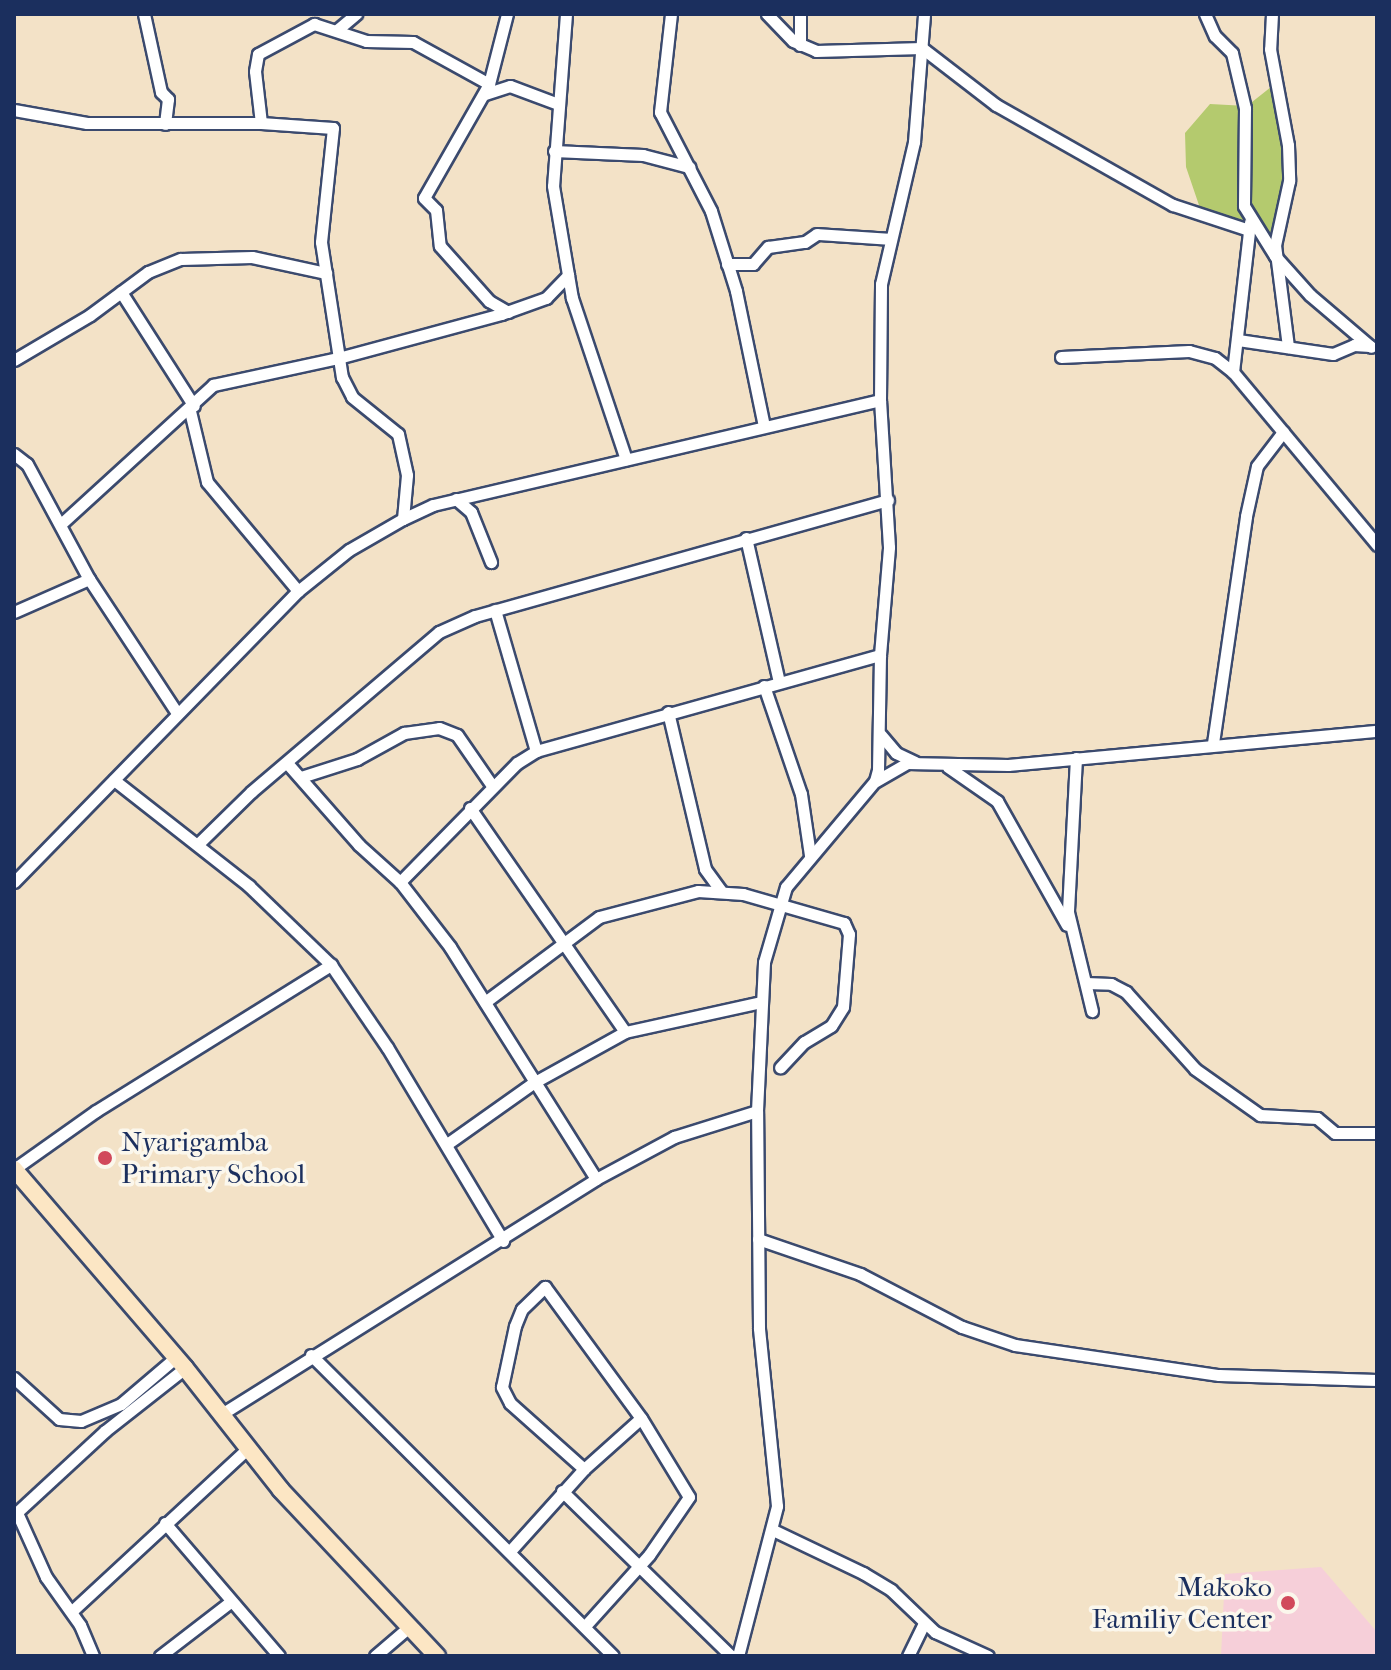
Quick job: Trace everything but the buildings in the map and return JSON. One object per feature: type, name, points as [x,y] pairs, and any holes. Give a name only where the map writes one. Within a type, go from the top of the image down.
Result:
[{"type":"street","points":[[144,14],[161,92],[168,99],[165,124]]},
{"type":"street","points":[[337,30],[356,14]]},
{"type":"street","points":[[507,14],[487,89],[424,198],[436,210],[440,246],[489,301],[508,312]]},
{"type":"street","points":[[566,14],[553,186],[568,275],[626,459]]},
{"type":"street","points":[[671,14],[660,112],[711,211],[727,264],[764,426]]},
{"type":"street","points":[[767,14],[800,45],[827,52],[922,48],[996,105],[1173,205],[1250,224],[1310,295],[1374,347]]},
{"type":"street","points":[[800,14],[800,45]]},
{"type":"street","points":[[875,781],[881,735],[880,655],[888,500],[880,400],[881,284],[914,142],[924,14]]},
{"type":"street","points":[[1205,14],[1215,36],[1232,53],[1246,117],[1242,196],[1250,224],[1233,372]]},
{"type":"street","points":[[1272,14],[1270,49],[1288,145],[1289,181],[1276,228],[1275,256],[1288,347]]},
{"type":"street","points":[[261,123],[255,71],[258,54],[306,26],[337,30],[366,41],[413,42],[487,89],[510,86],[558,104]]},
{"type":"street","points":[[14,110],[87,123],[261,123],[335,130],[321,242],[342,357],[344,387],[398,434],[407,475],[403,519]]},
{"type":"street","points":[[554,151],[643,155],[689,167]]},
{"type":"street","points":[[727,264],[753,264],[768,247],[805,242],[817,234],[890,239]]},
{"type":"street","points":[[14,360],[148,272],[197,256],[252,257],[326,273]]},
{"type":"street","points":[[62,523],[221,381],[342,357],[508,312],[546,298],[568,275]]},
{"type":"street","points":[[121,292],[192,408],[207,482],[298,591]]},
{"type":"street","points":[[1238,340],[1335,354],[1354,345],[1374,347]]},
{"type":"street","points":[[1061,357],[1194,351],[1215,358],[1233,372],[1377,545]]},
{"type":"street","points":[[14,882],[298,591],[349,550],[403,519],[456,499],[880,400]]},
{"type":"street","points":[[1213,743],[1246,516],[1257,466],[1283,432]]},
{"type":"street","points":[[14,454],[27,464],[62,523],[89,579],[177,713]]},
{"type":"street","points":[[456,499],[471,512],[491,562]]},
{"type":"street","points":[[199,843],[439,632],[495,610],[888,500]]},
{"type":"street","points":[[746,538],[779,682]]},
{"type":"street","points":[[14,612],[89,579]]},
{"type":"street","points":[[495,610],[536,751]]},
{"type":"street","points":[[400,882],[470,808],[536,751],[880,655]]},
{"type":"street","points":[[764,686],[801,794],[810,855]]},
{"type":"street","points":[[668,712],[707,874],[721,891]]},
{"type":"street","points":[[301,777],[357,759],[404,733],[439,728],[457,735],[493,787]]},
{"type":"street","points":[[738,1656],[775,1531],[776,1479],[759,1328],[757,1111],[765,953],[777,904],[810,855],[875,781],[897,765],[915,762],[947,766],[1076,758],[1213,743],[1377,731]]},
{"type":"street","points":[[881,735],[896,753],[915,762]]},
{"type":"street","points":[[1076,758],[1067,885],[1071,933],[1092,1011]]},
{"type":"street","points":[[287,763],[359,845],[400,882],[485,1002],[596,1179]]},
{"type":"street","points":[[947,766],[997,801],[1071,933]]},
{"type":"street","points":[[114,780],[199,843],[292,923],[331,965],[447,1144],[503,1241]]},
{"type":"street","points":[[470,808],[625,1032]]},
{"type":"street","points":[[695,891],[707,874]]},
{"type":"street","points":[[485,1002],[599,917],[695,891],[721,891],[844,923],[850,965],[843,1007],[831,1026],[804,1042],[780,1068]]},
{"type":"street","points":[[331,965],[96,1111],[14,1169],[180,1363],[248,1448],[437,1656]]},
{"type":"street","points":[[1086,983],[1111,984],[1126,992],[1195,1069],[1260,1115],[1317,1118],[1335,1133],[1377,1133]]},
{"type":"street","points":[[447,1144],[533,1083],[625,1032],[762,1002]]},
{"type":"street","points":[[220,1415],[311,1355],[503,1241],[596,1179],[674,1137],[757,1111]]},
{"type":"street","points":[[758,1239],[860,1274],[962,1327],[1015,1345],[1219,1375],[1377,1380]]},
{"type":"street","points":[[584,1469],[504,1396],[515,1326],[532,1297],[545,1287],[641,1418],[689,1497],[637,1567],[586,1625]]},
{"type":"street","points":[[311,1355],[511,1550],[613,1656]]},
{"type":"street","points":[[14,1378],[59,1419],[81,1421],[121,1404],[180,1363]]},
{"type":"street","points":[[93,1656],[72,1611],[46,1577],[16,1515],[180,1363]]},
{"type":"street","points":[[511,1550],[562,1491],[641,1418]]},
{"type":"street","points":[[72,1611],[248,1448]]},
{"type":"street","points":[[562,1491],[731,1656]]},
{"type":"street","points":[[165,1523],[279,1656]]},
{"type":"street","points":[[775,1531],[891,1590],[924,1623],[988,1656]]},
{"type":"street","points":[[160,1656],[230,1602]]},
{"type":"street","points":[[908,1656],[924,1623]]},
{"type":"street","points":[[375,1656],[409,1627]]},
{"type":"shaded area","name":"Makoko Familiy Center","points":[[1321,1567],[1377,1632],[1377,1656],[1221,1656],[1225,1574]]},
{"type":"green space","points":[[1271,87],[1281,99],[1291,136],[1294,195],[1281,230],[1250,237],[1237,227],[1203,217],[1186,167],[1185,133],[1210,104],[1247,106]]},
{"type":"place","name":"Nyarigamba Primary School","points":[[105,1158]]},
{"type":"place","name":"Makoko Familiy Center","points":[[1288,1603]]}]
